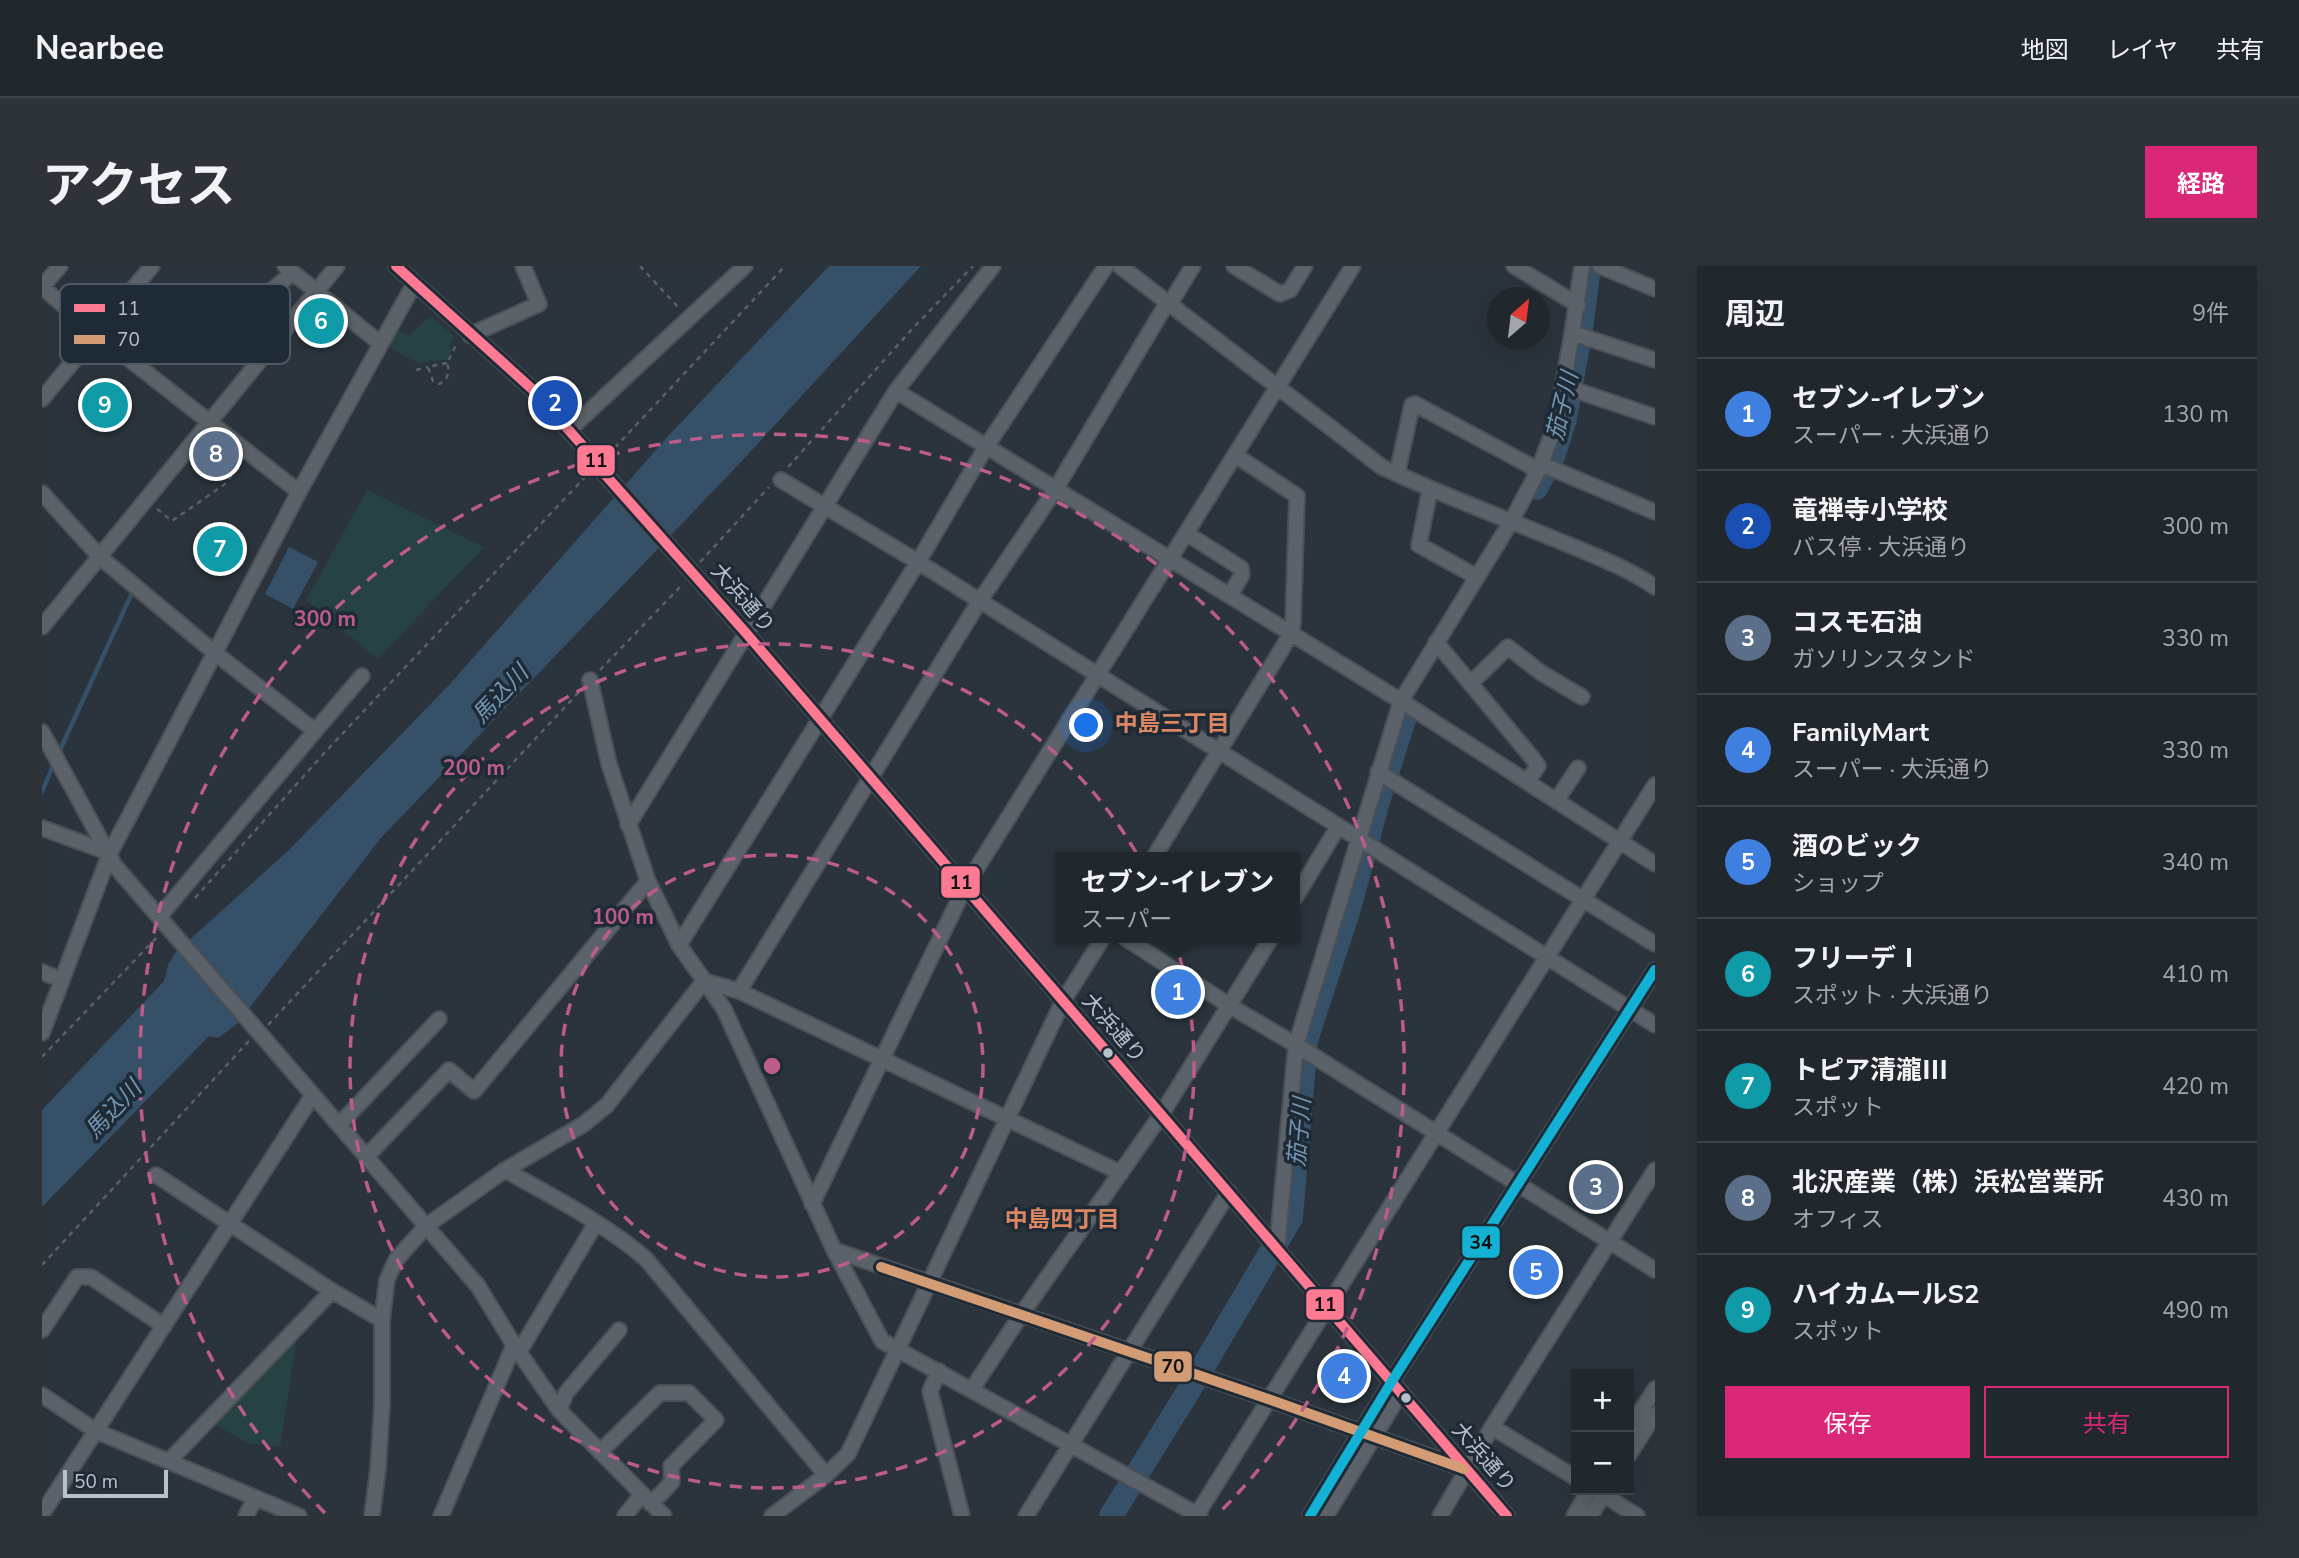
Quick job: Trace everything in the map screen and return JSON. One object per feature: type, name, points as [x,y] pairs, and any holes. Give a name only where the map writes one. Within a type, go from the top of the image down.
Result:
[{"type":"street","points":[[60,266],[42,287],[60,302]]},
{"type":"street","points":[[137,284],[152,266]]},
{"type":"street","points":[[290,324],[337,266]]},
{"type":"street","points":[[396,266],[465,336],[532,389],[600,467]]},
{"type":"street","points":[[465,336],[539,304],[523,266]]},
{"type":"street","points":[[569,429],[745,266]]},
{"type":"street","points":[[628,825],[896,391],[993,266]]},
{"type":"street","points":[[679,945],[918,562],[986,447],[1106,266]]},
{"type":"street","points":[[1119,266],[1364,455],[1430,489],[1516,522],[1638,576],[1655,587]]},
{"type":"street","points":[[739,991],[979,602],[1055,490],[1193,266]]},
{"type":"street","points":[[1234,266],[1280,294],[1290,290],[1305,266]]},
{"type":"street","points":[[812,1204],[965,887],[1353,266]]},
{"type":"street","points":[[1514,266],[1577,305]]},
{"type":"street","points":[[1278,1248],[1296,1045],[1357,839],[1401,701],[1477,577],[1516,522],[1543,468],[1568,387],[1578,334],[1577,305],[1581,266]]},
{"type":"street","points":[[1600,266],[1655,289]]},
{"type":"street","points":[[275,284],[288,270],[381,344]]},
{"type":"street","points":[[42,1033],[110,853],[299,492],[414,284]]},
{"type":"street","points":[[1578,334],[1655,360]]},
{"type":"street","points":[[42,399],[72,364]]},
{"type":"street","points":[[135,364],[299,492]]},
{"type":"street","points":[[42,627],[257,364]]},
{"type":"street","points":[[1568,387],[1655,417]]},
{"type":"street","points":[[896,391],[1055,490],[1170,557],[1655,864]]},
{"type":"street","points":[[1397,474],[1412,405],[1415,404],[1529,465],[1655,512]]},
{"type":"street","points":[[1157,852],[1291,634],[1299,500],[1297,496],[1235,455]]},
{"type":"street","name":"大浜通り","points":[[600,467],[820,718],[1507,1516]]},
{"type":"street","points":[[778,479],[826,505],[918,562],[1655,1025]]},
{"type":"street","points":[[1430,489],[1419,545],[1477,577]]},
{"type":"street","points":[[42,493],[100,556],[215,653],[315,731]]},
{"type":"street","points":[[1186,533],[1241,568],[1242,575],[1230,595]]},
{"type":"street","points":[[1436,642],[1538,766],[1527,782]]},
{"type":"street","points":[[1471,683],[1508,647],[1541,672],[1582,697]]},
{"type":"street","points":[[163,922],[362,676]]},
{"type":"street","points":[[590,680],[609,764],[648,881],[679,945],[724,1009],[812,1204],[882,1341],[1198,1516],[1655,785]]},
{"type":"street","points":[[42,732],[115,866],[478,1286],[559,1410],[664,1516]]},
{"type":"street","points":[[1556,801],[1578,768]]},
{"type":"street","points":[[1378,772],[1655,944]]},
{"type":"street","points":[[1300,890],[1338,827]]},
{"type":"street","points":[[42,828],[110,853]]},
{"type":"street","points":[[366,1157],[449,1070],[474,1091],[648,881]]},
{"type":"street","points":[[772,1516],[826,1475],[848,1454],[1063,1001],[1100,943]]},
{"type":"street","points":[[1133,943],[1655,1270]]},
{"type":"street","points":[[972,1389],[1161,1115],[1268,943]]},
{"type":"street","points":[[1326,1516],[1368,1434],[1517,1183],[1655,970]]},
{"type":"street","points":[[42,972],[62,979]]},
{"type":"street","points":[[704,981],[739,991],[1121,1173]]},
{"type":"street","points":[[373,1516],[382,1405],[382,1320],[387,1280],[396,1260],[426,1226],[505,1170],[584,1124],[607,1105],[704,981]]},
{"type":"street","points":[[340,1124],[439,1019]]},
{"type":"street","points":[[42,1514],[172,1322],[230,1222],[313,1095]]},
{"type":"street","points":[[505,1170],[596,1223],[646,1259],[826,1475]]},
{"type":"street","points":[[1440,1516],[1492,1427],[1655,1170]]},
{"type":"street","points":[[156,1175],[332,1291],[382,1320]]},
{"type":"street","points":[[1026,1516],[1228,1192]]},
{"type":"street","points":[[441,1516],[517,1349],[596,1223]]},
{"type":"street","points":[[834,1250],[1466,1470]]},
{"type":"street","points":[[42,1330],[77,1277],[91,1277],[172,1322]]},
{"type":"street","points":[[169,1461],[332,1291]]},
{"type":"street","points":[[559,1410],[566,1393],[619,1330]]},
{"type":"street","points":[[939,1371],[930,1391],[962,1516]]},
{"type":"street","points":[[1634,1421],[1655,1389]]},
{"type":"street","points":[[600,1452],[660,1394],[689,1393],[716,1420],[671,1466],[672,1482],[625,1516]]},
{"type":"street","points":[[42,1395],[96,1431],[299,1516]]},
{"type":"street","points":[[1634,1447],[1655,1414]]},
{"type":"street","points":[[1492,1427],[1571,1475]]},
{"type":"street","points":[[1310,1516],[1368,1434]]},
{"type":"street","points":[[1574,1516],[1595,1495]]},
{"type":"street","points":[[1590,1516],[1598,1495]]},
{"type":"street","points":[[1605,1495],[1637,1516]]},
{"type":"street","points":[[246,1516],[254,1498]]},
{"type":"path","points":[[640,266],[689,319]]},
{"type":"path","points":[[187,907],[327,750],[586,476],[600,467],[785,266]]},
{"type":"path","points":[[42,1265],[259,1030],[683,585],[690,570],[778,479],[914,327],[973,266]]},
{"type":"path","points":[[416,370],[447,363],[465,336]]},
{"type":"path","points":[[428,368],[433,381],[440,384],[449,371],[447,363]]},
{"type":"path","points":[[146,500],[172,521],[225,484],[250,454]]},
{"type":"path","points":[[42,1057],[163,922]]},
{"type":"green space","points":[[430,316],[454,336],[449,347],[452,349],[446,360],[418,363],[389,347],[398,330],[409,336]]},
{"type":"green space","points":[[367,490],[484,547],[378,659],[306,600]]},
{"type":"green space","points":[[289,1338],[296,1343],[280,1447],[247,1443],[213,1423]]},
{"type":"water","name":"馬込川","points":[[829,266],[921,266],[740,463],[380,839],[237,1024],[218,1038],[209,1036],[42,1207],[42,1110],[164,981],[168,965],[175,953],[290,849],[449,685],[670,434]]},
{"type":"water","points":[[289,547],[318,562],[293,609],[265,594]]},
{"type":"waterway","name":"茄子川","points":[[1536,488],[1554,454],[1565,419],[1589,266]]},
{"type":"waterway","points":[[61,748],[131,595]]},
{"type":"waterway","name":"茄子川","points":[[1111,1516],[1291,1218],[1306,1040],[1348,912],[1406,713]]},
{"type":"waterway","points":[[42,792],[52,768]]},
{"type":"transit line","name":"11","points":[[396,266],[532,389],[599,464],[601,470],[746,633],[1507,1516]]},
{"type":"transit line","name":"34","points":[[1310,1516],[1392,1381],[1655,970]]},
{"type":"transit line","name":"70","points":[[881,1267],[1464,1469]]},
{"type":"place","name":"フリーデⅠ","points":[[321,321]]},
{"type":"place","name":"竜禅寺小学校","points":[[555,403]]},
{"type":"place","name":"ハイカムールS2","points":[[105,405]]},
{"type":"place","name":"北沢産業（株）浜松営業所","points":[[216,454]]},
{"type":"place","name":"トピア清瀧Ⅲ","points":[[220,549]]},
{"type":"place","name":"セブン-イレブン","points":[[1178,992]]},
{"type":"place","name":"コスモ石油","points":[[1596,1187]]},
{"type":"place","name":"酒のビック","points":[[1536,1272]]},
{"type":"place","name":"FamilyMart","points":[[1344,1376]]},
{"type":"district","name":"中島三丁目","points":[[1172,723]]},
{"type":"district","name":"中島四丁目","points":[[1062,1219]]}]
